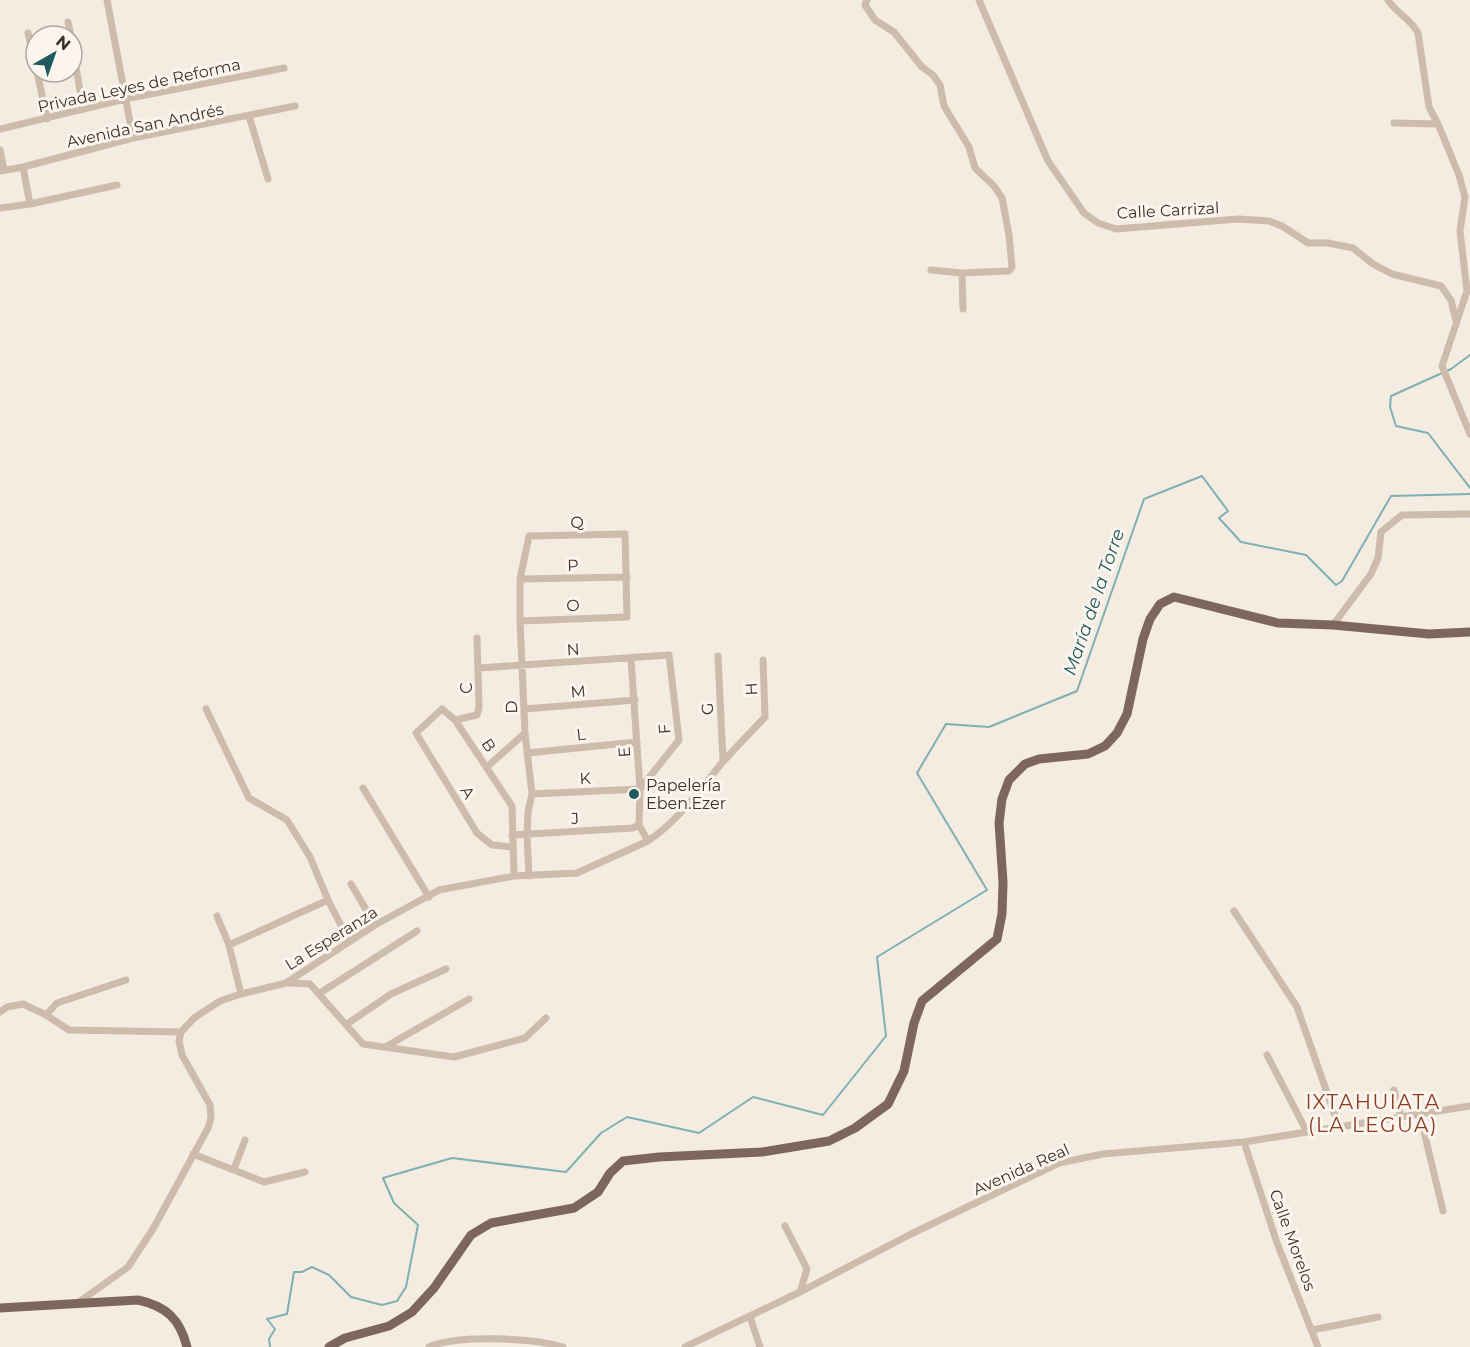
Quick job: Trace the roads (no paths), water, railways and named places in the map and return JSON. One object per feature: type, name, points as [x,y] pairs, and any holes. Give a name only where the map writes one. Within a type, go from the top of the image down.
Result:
[{"type":"main road","points":[[329,1347],[345,1338],[389,1326],[412,1312],[434,1288],[471,1235],[491,1223],[574,1208],[598,1192],[610,1173],[623,1161],[762,1152],[829,1141],[855,1128],[888,1104],[904,1071],[922,1001],[996,939],[1002,914],[1003,882],[999,823],[1002,799],[1009,780],[1024,764],[1039,759],[1088,754],[1105,746],[1117,733],[1127,714],[1143,639],[1150,619],[1160,604],[1174,597],[1278,623],[1333,625],[1429,634],[1470,632]]},
{"type":"main road","points":[[0,1308],[138,1300],[154,1303],[176,1320],[184,1334],[187,1347]]},
{"type":"street","points":[[106,0],[133,138]]},
{"type":"street","points":[[867,0],[865,5],[875,20],[894,32],[940,85],[944,106],[969,147],[975,168],[994,186],[1002,198],[1009,235],[1012,267],[1009,271],[962,273],[931,270]]},
{"type":"street","name":"Calle Carrizal","points":[[979,0],[1048,161],[1084,213],[1098,223],[1116,229],[1238,219],[1269,221],[1282,226],[1308,243],[1328,243],[1353,248],[1373,264],[1392,274],[1441,286],[1451,300],[1456,321]]},
{"type":"street","points":[[1388,0],[1393,9],[1414,26],[1418,33],[1429,107],[1459,175],[1465,197],[1460,231],[1466,266],[1467,291],[1442,366],[1470,435]]},
{"type":"street","name":"Privada Leyes de Reforma","points":[[0,129],[83,108],[284,68]]},
{"type":"street","points":[[39,84],[47,118]]},
{"type":"street","points":[[79,84],[83,108]]},
{"type":"street","name":"Avenida San Andrés","points":[[2,171],[133,138],[296,106]]},
{"type":"street","points":[[249,116],[268,179]]},
{"type":"street","points":[[1394,123],[1438,124]]},
{"type":"street","points":[[0,150],[2,171]]},
{"type":"street","points":[[23,167],[30,204]]},
{"type":"street","points":[[0,208],[30,204],[117,184]]},
{"type":"street","points":[[962,273],[963,309]]},
{"type":"street","points":[[1333,625],[1371,574],[1378,558],[1382,532],[1402,515],[1470,514]]},
{"type":"street","name":"Q","points":[[529,536],[625,534],[627,577]]},
{"type":"street","name":"D","points":[[529,536],[520,579],[525,733],[532,794],[527,835],[529,876]]},
{"type":"street","name":"P","points":[[520,579],[627,577]]},
{"type":"street","name":"O","points":[[520,621],[627,617],[627,577]]},
{"type":"street","name":"C","points":[[455,720],[477,715],[479,708],[477,638]]},
{"type":"street","name":"N","points":[[479,668],[669,655]]},
{"type":"street","name":"F","points":[[640,789],[680,740],[669,655]]},
{"type":"street","name":"G","points":[[718,657],[723,761]]},
{"type":"street","name":"E","points":[[631,658],[640,789],[639,825]]},
{"type":"street","name":"H","points":[[763,660],[765,717]]},
{"type":"street","name":"M","points":[[525,709],[635,700]]},
{"type":"street","points":[[206,709],[249,798],[287,820],[310,856],[328,900],[349,941]]},
{"type":"street","name":"A","points":[[455,720],[442,709],[416,733],[477,833],[492,845],[512,848]]},
{"type":"street","name":"La Esperanza","points":[[181,1032],[194,1018],[220,1001],[286,983],[375,925],[439,890],[514,876],[577,873],[648,841],[685,807],[723,761],[765,717]]},
{"type":"street","name":"B","points":[[455,720],[512,806],[512,835]]},
{"type":"street","points":[[487,766],[525,733]]},
{"type":"street","name":"L","points":[[527,753],[637,742]]},
{"type":"street","points":[[363,788],[429,897]]},
{"type":"street","name":"K","points":[[532,794],[640,789]]},
{"type":"street","points":[[639,825],[648,841]]},
{"type":"street","name":"J","points":[[512,835],[633,828],[639,825]]},
{"type":"street","points":[[512,835],[514,876]]},
{"type":"street","points":[[351,884],[375,925]]},
{"type":"street","name":"La Esperanza","points":[[229,945],[328,900]]},
{"type":"street","points":[[1234,911],[1297,1007],[1339,1127]]},
{"type":"street","points":[[217,916],[229,945],[241,994]]},
{"type":"street","points":[[320,993],[417,931]]},
{"type":"street","points":[[347,1024],[391,994],[446,969]]},
{"type":"street","points":[[46,1015],[57,1004],[126,980]]},
{"type":"street","points":[[286,983],[310,984],[363,1044],[454,1057],[525,1038],[546,1018]]},
{"type":"street","points":[[387,1047],[470,999]]},
{"type":"street","points":[[0,1012],[8,1007],[22,1004],[46,1015],[69,1030],[181,1032],[179,1041],[182,1054],[210,1105],[211,1118],[193,1155],[153,1229],[128,1267],[79,1302]]},
{"type":"street","points":[[1267,1055],[1307,1132]]},
{"type":"street","points":[[1394,1090],[1401,1117]]},
{"type":"street","name":"Avenida Real","points":[[685,1347],[1059,1163],[1103,1154],[1244,1142],[1470,1106]]},
{"type":"street","points":[[1420,1115],[1443,1211]]},
{"type":"street","points":[[234,1169],[244,1140]]},
{"type":"street","name":"Calle Morelos","points":[[1244,1142],[1277,1243],[1318,1347]]},
{"type":"street","points":[[193,1155],[264,1182],[305,1172]]},
{"type":"street","points":[[785,1226],[807,1269],[800,1292]]},
{"type":"street","points":[[750,1317],[760,1347]]},
{"type":"street","points":[[1312,1330],[1378,1317]]},
{"type":"street","points":[[429,1347],[442,1342],[503,1339],[550,1343],[563,1347]]},
{"type":"waterway","name":"María de la Torre","points":[[1470,355],[1451,369],[1391,396],[1390,407],[1396,426],[1428,433],[1470,488]]},
{"type":"waterway","name":"María de la Torre","points":[[270,1347],[269,1339],[275,1329],[267,1319],[287,1314],[294,1272],[302,1272],[312,1267],[329,1275],[351,1297],[382,1305],[397,1301],[406,1287],[418,1225],[394,1203],[383,1178],[452,1158],[566,1172],[601,1133],[627,1117],[699,1133],[753,1097],[823,1115],[886,1036],[877,957],[987,890],[917,773],[946,724],[989,727],[1077,691],[1144,499],[1202,476],[1228,511],[1219,518],[1241,542],[1306,555],[1336,585],[1342,581],[1391,496],[1470,494]]},
{"type":"place","name":"Papelería Eben.Ezer","points":[[634,794]]},
{"type":"district","name":"IXTAHUIATA (LA LEGUA)","points":[[1373,1114]]}]
